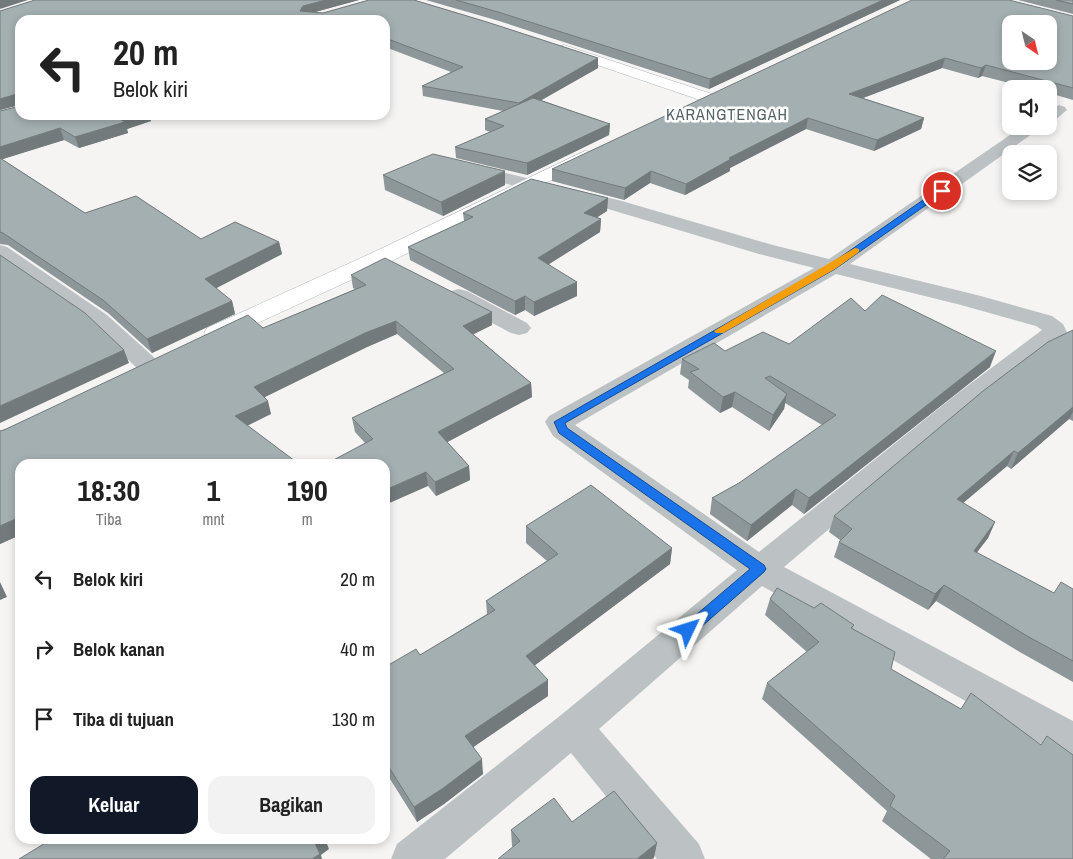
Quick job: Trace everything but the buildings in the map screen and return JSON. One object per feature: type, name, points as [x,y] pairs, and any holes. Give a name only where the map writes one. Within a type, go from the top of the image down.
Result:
[{"type":"street","points":[[550,44],[718,94],[682,111]]},
{"type":"street","points":[[1022,135],[832,267],[559,422],[563,430],[760,569],[1073,741]]},
{"type":"street","points":[[202,340],[382,257],[601,148]]},
{"type":"street","points":[[412,859],[574,727],[760,569],[967,399],[1055,332],[1052,325],[1044,322],[969,300],[832,267],[532,183],[456,166]]},
{"type":"street","points":[[0,251],[99,320],[148,365]]},
{"type":"street","points":[[382,257],[407,270]]},
{"type":"street","points":[[440,287],[519,328]]},
{"type":"street","points":[[574,727],[684,859]]},
{"type":"slow traffic","points":[[719,331],[832,267],[855,251]]},
{"type":"district","name":"KARANGTENGAH","points":[[727,114]]},
{"type":"route","points":[[688,630],[760,569],[563,430],[559,422],[832,267],[942,191]]}]
